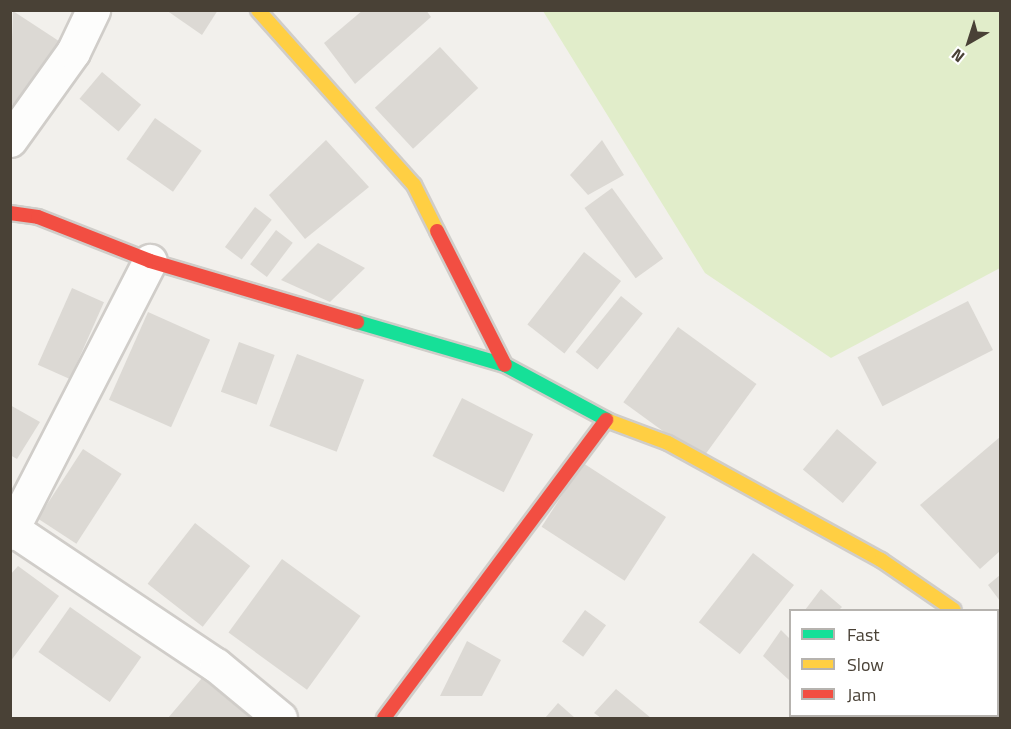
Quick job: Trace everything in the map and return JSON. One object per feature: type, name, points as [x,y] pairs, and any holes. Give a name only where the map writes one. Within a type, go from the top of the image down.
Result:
[{"type":"street","points":[[10,140],[74,52],[93,10]]},
{"type":"street","points":[[258,10],[414,185],[505,365]]},
{"type":"street","points":[[10,213],[38,218],[150,261],[505,365],[606,420],[668,443],[881,560],[953,609]]},
{"type":"street","points":[[150,261],[12,531],[216,665],[280,718]]},
{"type":"street","points":[[384,718],[606,420]]},
{"type":"green space","points":[[543,11],[1000,11],[1000,268],[831,358],[705,273]]},
{"type":"building","points":[[166,10],[218,10],[202,35]]},
{"type":"building","points":[[363,10],[426,10],[431,17],[355,84],[324,43]]},
{"type":"building","points":[[13,11],[68,47],[25,113],[10,103]]},
{"type":"building","points":[[440,47],[478,88],[413,149],[375,108]]},
{"type":"building","points":[[102,72],[141,105],[119,132],[80,99]]},
{"type":"building","points":[[155,118],[202,151],[173,192],[126,159]]},
{"type":"building","points":[[326,140],[369,187],[305,239],[269,195]]},
{"type":"building","points":[[602,140],[624,175],[588,195],[570,175]]},
{"type":"building","points":[[612,188],[663,258],[636,278],[584,208]]},
{"type":"building","points":[[255,207],[272,220],[242,260],[225,247]]},
{"type":"building","points":[[276,230],[293,243],[267,277],[250,264]]},
{"type":"building","points":[[318,243],[365,268],[330,302],[281,280]]},
{"type":"building","points":[[584,252],[621,281],[564,353],[527,324]]},
{"type":"building","points":[[72,288],[104,302],[70,379],[38,365]]},
{"type":"building","points":[[621,296],[643,314],[597,370],[576,352]]},
{"type":"building","points":[[968,301],[993,350],[882,406],[858,357]]},
{"type":"building","points":[[148,312],[210,340],[171,427],[109,400]]},
{"type":"building","points":[[678,327],[756,384],[702,459],[623,402]]},
{"type":"building","points":[[239,342],[275,355],[257,405],[221,392]]},
{"type":"building","points":[[297,354],[364,380],[337,452],[269,426]]},
{"type":"building","points":[[462,398],[533,434],[504,492],[432,456]]},
{"type":"building","points":[[10,405],[40,422],[17,459],[10,455]]},
{"type":"building","points":[[837,429],[877,462],[843,503],[803,470]]},
{"type":"building","points":[[1000,437],[1000,551],[980,569],[920,505]]},
{"type":"building","points":[[83,449],[122,474],[76,544],[38,519]]},
{"type":"building","points":[[583,463],[666,517],[625,581],[542,527]]},
{"type":"building","points":[[195,523],[250,566],[203,627],[148,584]]},
{"type":"building","points":[[753,553],[794,585],[740,654],[699,622]]},
{"type":"building","points":[[282,559],[360,616],[307,690],[229,633]]},
{"type":"building","points":[[18,566],[59,596],[10,662],[10,575]]},
{"type":"building","points":[[1000,575],[1000,601],[988,585]]},
{"type":"building","points":[[821,589],[842,607],[840,609],[806,609]]},
{"type":"building","points":[[70,607],[141,657],[110,702],[38,652]]},
{"type":"building","points":[[585,610],[606,625],[583,657],[562,642]]},
{"type":"building","points":[[781,630],[789,638],[789,680],[763,656]]},
{"type":"building","points":[[467,641],[501,660],[482,696],[440,696]]},
{"type":"building","points":[[202,678],[251,718],[168,718]]},
{"type":"building","points":[[616,689],[651,718],[601,718],[594,713]]},
{"type":"building","points":[[558,703],[575,718],[545,718]]},
{"type":"building","points":[[875,717],[877,718],[838,718]]},
{"type":"traffic: fast","points":[[357,322],[505,365],[609,421]]},
{"type":"traffic: slow","points":[[258,10],[414,185],[437,231]]},
{"type":"traffic: slow","points":[[609,421],[668,443],[881,560],[953,609]]},
{"type":"traffic: jam","points":[[10,213],[38,217],[150,261],[357,322]]},
{"type":"traffic: jam","points":[[437,231],[505,365]]},
{"type":"traffic: jam","points":[[384,718],[606,420]]}]
